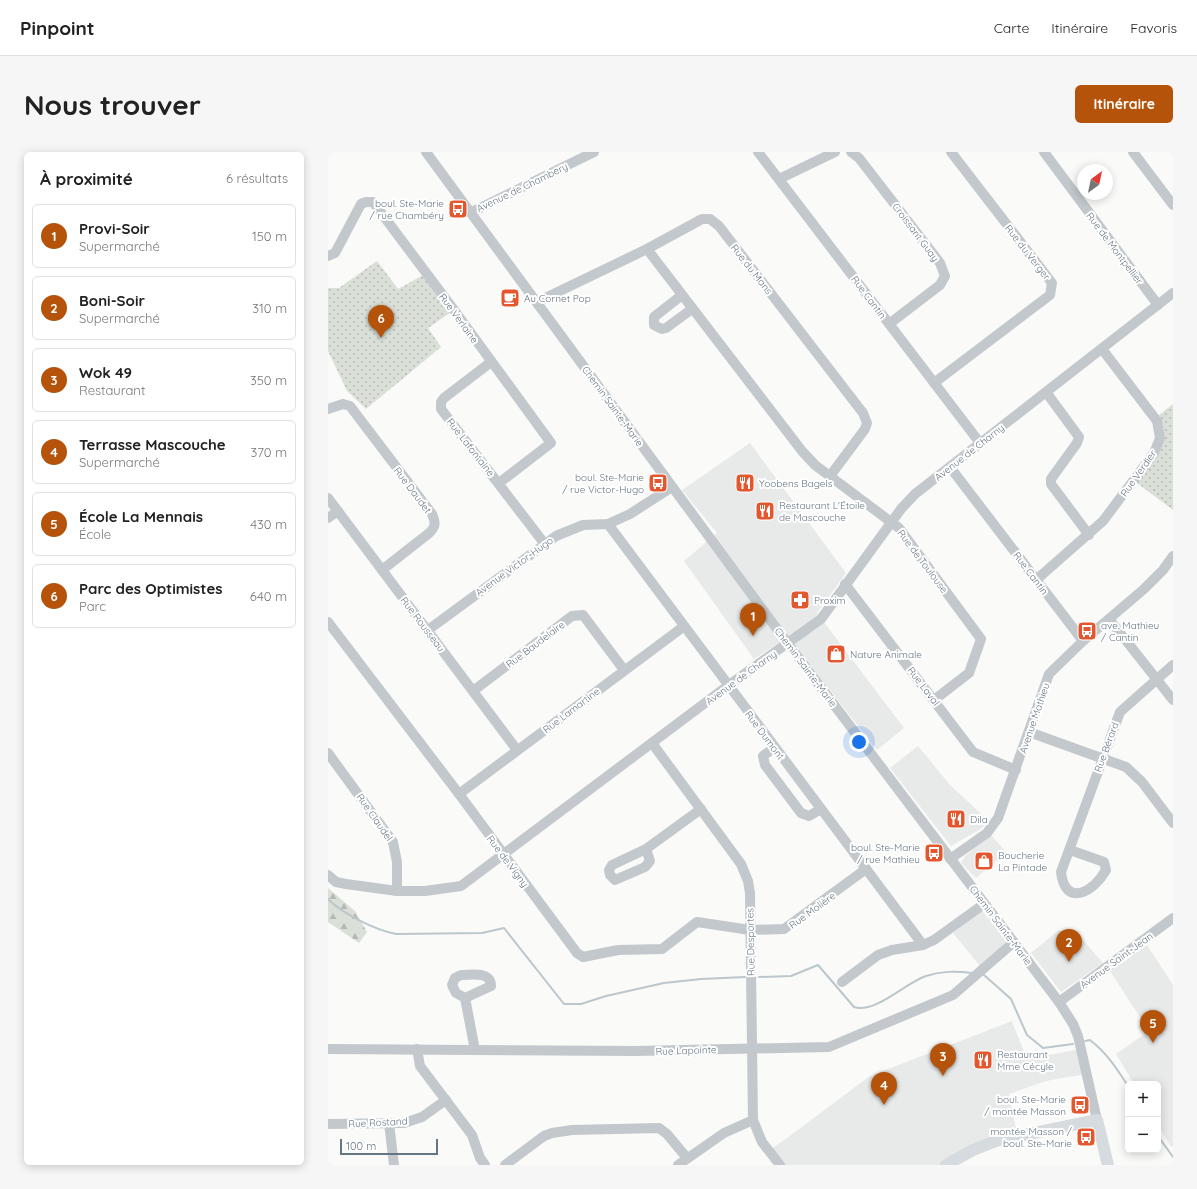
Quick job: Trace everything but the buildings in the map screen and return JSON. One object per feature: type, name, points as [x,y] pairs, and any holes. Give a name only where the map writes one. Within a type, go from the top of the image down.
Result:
[{"type":"main road","points":[[946,1165],[974,1150],[999,1140],[1097,1120]]},
{"type":"main road","name":"Chemin Sainte-Marie","points":[[1097,1120],[1108,1165]]},
{"type":"street","name":"Chemin Sainte-Marie","points":[[426,152],[472,212],[788,644],[1059,1002],[1073,1024],[1078,1036],[1097,1120]]},
{"type":"street","name":"Avenue de Chambery","points":[[472,212],[594,152]]},
{"type":"street","name":"Rue Cantin","points":[[758,152],[980,443]]},
{"type":"street","points":[[779,179],[835,152]]},
{"type":"street","name":"Croissant Guay","points":[[851,152],[859,158],[931,251],[940,263],[945,276],[940,285],[889,324]]},
{"type":"street","name":"Rue du Verger","points":[[934,383],[1050,295],[1052,283],[952,152]]},
{"type":"street","name":"Rue de Montpellier","points":[[1044,152],[1158,305]]},
{"type":"street","points":[[1134,152],[1172,203]]},
{"type":"street","name":"Rue Verlaine","points":[[328,256],[335,253],[361,204],[373,202],[452,306],[551,443],[499,483]]},
{"type":"street","name":"Rue du Mans","points":[[537,302],[647,249],[702,219],[710,219],[719,226],[863,413],[867,423],[865,429],[830,476]]},
{"type":"street","name":"Rue de Toulouse","points":[[647,249],[802,451],[815,465],[899,528],[981,639],[969,674],[934,700]]},
{"type":"street","name":"Avenue de Charny","points":[[328,875],[336,882],[397,891],[425,891],[461,886],[729,685],[821,619],[845,584],[915,494],[1173,293]]},
{"type":"street","points":[[682,295],[654,317],[654,325],[662,329],[666,328],[692,309]]},
{"type":"street","name":"Rue Verdier","points":[[1036,580],[1103,521],[1154,453],[1160,438],[1157,421],[1102,349]]},
{"type":"street","name":"Rue Lafontaine","points":[[491,362],[444,398],[441,402],[441,409],[544,543]]},
{"type":"street","points":[[1046,392],[1079,437],[1077,444],[1051,479],[1051,484],[1089,534]]},
{"type":"street","name":"Rue Daudet","points":[[328,409],[343,404],[350,406],[432,514],[435,521],[434,529],[382,570]]},
{"type":"street","name":"Rue Cantin","points":[[950,467],[1083,641]]},
{"type":"street","name":"Avenue Victor-Hugo","points":[[428,630],[544,543],[556,536],[583,525],[608,524],[630,514],[672,487]]},
{"type":"street","name":"Rue Rousseau","points":[[328,498],[518,750]]},
{"type":"street","points":[[328,518],[338,511]]},
{"type":"street","name":"Rue Dumont","points":[[608,524],[683,627],[729,685],[774,748],[923,945]]},
{"type":"street","name":"Avenue Mathieu","points":[[950,859],[987,833],[998,818],[1030,732],[1049,674],[1083,641],[1144,589],[1173,556]]},
{"type":"street","name":"Rue Laval","points":[[845,584],[973,752],[1016,770]]},
{"type":"street","name":"Rue Baudelaire","points":[[473,691],[576,615],[583,616],[624,670]]},
{"type":"street","points":[[1109,619],[1173,700]]},
{"type":"street","name":"Rue de Vigny","points":[[328,622],[459,794],[577,953],[583,957],[618,950],[662,949],[697,922],[750,930]]},
{"type":"street","name":"Rue Lamartine","points":[[459,794],[683,627]]},
{"type":"street","name":"Rue Bérard","points":[[1070,850],[1104,862],[1106,870],[1099,883],[1086,892],[1079,894],[1069,891],[1062,882],[1061,872],[1102,757],[1120,712],[1173,665]]},
{"type":"street","points":[[1030,732],[1126,767],[1142,782],[1173,823]]},
{"type":"street","name":"Rue Desportes","points":[[652,743],[741,864],[745,872],[750,893],[753,1120],[762,1142],[780,1165]]},
{"type":"street","points":[[774,748],[763,756],[765,765],[801,813],[809,816],[821,809]]},
{"type":"street","name":"Rue Claudel","points":[[328,753],[393,842],[397,862],[397,891]]},
{"type":"street","points":[[646,849],[701,809]]},
{"type":"street","name":"Rue Molière","points":[[750,930],[784,930],[866,869]]},
{"type":"street","points":[[842,982],[878,955],[892,950],[923,945],[934,940],[984,904]]},
{"type":"street","name":"Avenue Saint-Jean","points":[[1059,1002],[1173,918]]},
{"type":"street","name":"Rue Lapointe","points":[[328,1049],[636,1051],[830,1047],[850,1040],[953,995],[1014,942]]},
{"type":"street","points":[[465,998],[475,1050]]},
{"type":"street","points":[[417,1049],[420,1066],[472,1135],[480,1158],[485,1165]]},
{"type":"street","name":"Rue Rostand","points":[[328,1124],[404,1123],[422,1117],[446,1100]]},
{"type":"street","points":[[678,1165],[724,1133],[753,1120]]},
{"type":"street","points":[[389,1123],[394,1165]]},
{"type":"street","points":[[505,1165],[544,1136],[552,1133],[579,1130],[659,1128],[668,1134],[687,1158]]},
{"type":"shaded area","points":[[750,443],[846,573],[817,613],[904,728],[877,750],[788,637],[754,659],[684,561],[717,533],[682,490]]},
{"type":"shaded area","points":[[918,746],[950,785],[989,821],[979,830],[951,846],[890,768]]},
{"type":"shaded area","points":[[991,835],[1006,852],[976,878],[961,863],[965,856]]},
{"type":"shaded area","points":[[982,911],[1007,942],[980,966],[953,933]]},
{"type":"shaded area","points":[[1059,930],[1082,939],[1103,963],[1061,992],[1031,953]]},
{"type":"shaded area","points":[[1147,945],[1173,985],[1173,1146],[1171,1147],[1161,1130],[1161,1081],[1132,1081],[1116,1054],[1149,1031],[1110,971]]},
{"type":"shaded area","points":[[1012,1021],[1027,1059],[1081,1049],[1086,1074],[1046,1081],[1009,1094],[1017,1134],[952,1165],[780,1165],[769,1150],[870,1076]]},
{"type":"green space","points":[[377,261],[398,289],[427,273],[454,310],[428,328],[441,347],[366,409],[347,391],[328,351],[328,288],[339,288]]},
{"type":"green space","points":[[1173,404],[1173,510],[1137,483],[1154,459],[1162,442],[1163,424],[1159,415]]},
{"type":"green space","points":[[328,888],[355,911],[367,932],[359,943],[328,922]]},
{"type":"waterway","points":[[328,899],[334,905],[360,921],[396,934],[482,933],[504,928],[564,1004],[581,1004],[606,996],[664,983],[701,979],[745,977]]},
{"type":"waterway","points":[[759,977],[791,976],[818,965],[854,1007],[862,1008],[880,1002],[926,976],[949,972],[972,973]]},
{"type":"waterway","points":[[984,975],[1011,999],[1027,1035],[1043,1048],[1073,1044]]},
{"type":"waterway","points":[[1085,1041],[1090,1040],[1102,1050],[1125,1081]]},
{"type":"waterway","points":[[1161,1140],[1173,1157]]},
{"type":"place","name":"boul. Ste-Marie / rue Chambéry","points":[[458,209]]},
{"type":"place","name":"Au Cornet Pop","points":[[510,298]]},
{"type":"place","name":"Parc des Optimistes","points":[[381,338]]},
{"type":"place","name":"boul. Ste-Marie / rue Victor-Hugo","points":[[658,483]]},
{"type":"place","name":"Yoobens Bagels","points":[[745,483]]},
{"type":"place","name":"Restaurant L'Étoile de Mascouche","points":[[765,511]]},
{"type":"place","name":"Proxim","points":[[800,600]]},
{"type":"place","name":"ave. Mathieu / Cantin","points":[[1087,631]]},
{"type":"place","name":"Provi-Soir","points":[[753,636]]},
{"type":"place","name":"Nature Animale","points":[[836,654]]},
{"type":"place","name":"Dila","points":[[956,819]]},
{"type":"place","name":"boul. Ste-Marie / rue Mathieu","points":[[934,853]]},
{"type":"place","name":"Boucherie La Pintade","points":[[984,861]]},
{"type":"place","name":"Boni-Soir","points":[[1069,962]]},
{"type":"place","name":"École La Mennais","points":[[1153,1043]]},
{"type":"place","name":"Restaurant Mme Cécyle","points":[[983,1060]]},
{"type":"place","name":"Wok 49","points":[[943,1076]]},
{"type":"place","name":"Terrasse Mascouche","points":[[884,1105]]},
{"type":"place","name":"boul. Ste-Marie / montée Masson","points":[[1080,1105]]},
{"type":"place","name":"montée Masson / boul. Ste-Marie","points":[[1086,1137]]}]
